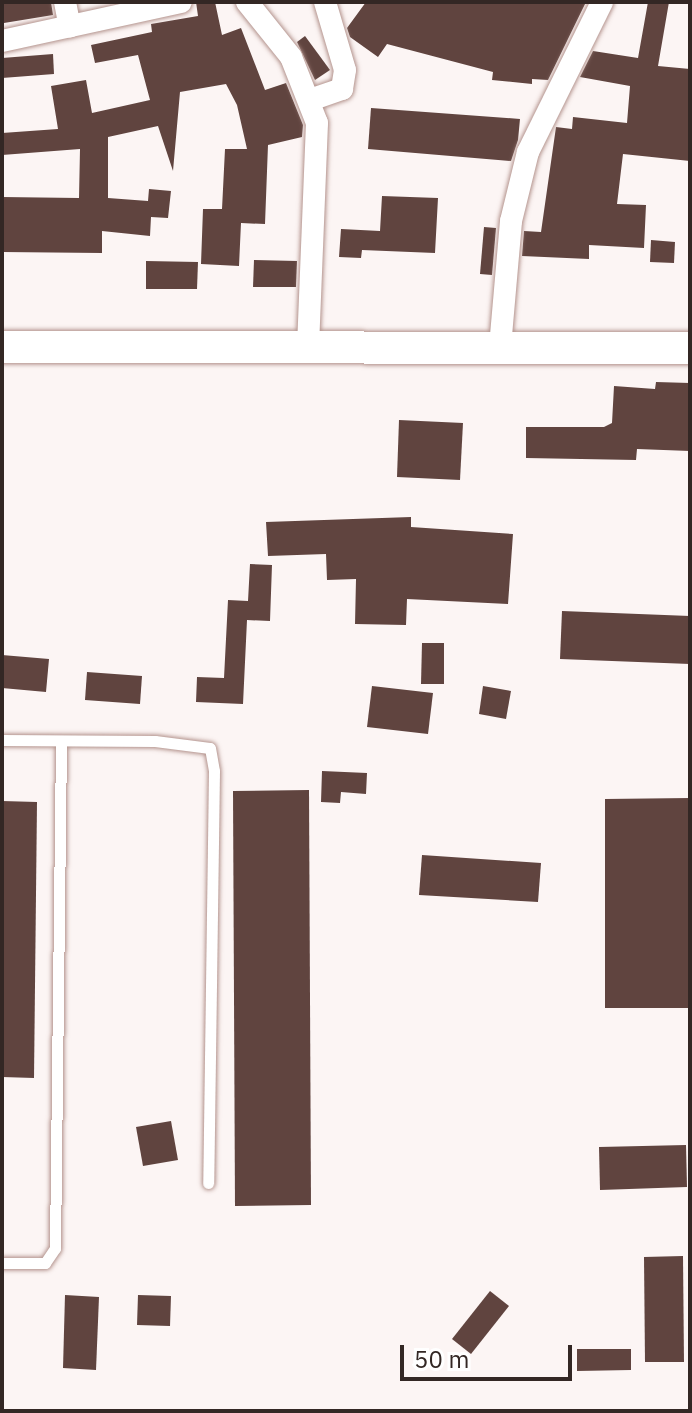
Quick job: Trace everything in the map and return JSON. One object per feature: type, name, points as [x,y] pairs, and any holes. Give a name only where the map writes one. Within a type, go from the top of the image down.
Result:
[{"type":"main road","points":[[2,347],[690,348]]},
{"type":"street","points":[[65,2],[70,27]]},
{"type":"street","points":[[2,41],[181,2]]},
{"type":"street","points":[[247,2],[291,57],[317,123],[308,347]]},
{"type":"street","points":[[310,100],[342,89],[345,70],[325,2]]},
{"type":"street","points":[[500,347],[511,221],[528,152],[602,2]]},
{"type":"lane","points":[[2,740],[155,741],[210,748],[214,771],[208,1183]]},
{"type":"lane","points":[[2,1263],[45,1263],[55,1248],[61,741]]},
{"type":"building","points":[[2,2],[51,2],[53,15],[4,23]]},
{"type":"building","points":[[196,2],[215,2],[222,35],[241,28],[265,90],[286,83],[303,125],[302,137],[268,145],[265,224],[241,223],[239,266],[201,264],[203,209],[222,209],[225,149],[247,149],[237,105],[226,84],[180,92],[173,171],[158,126],[108,137],[108,198],[148,201],[149,189],[171,191],[168,218],[151,217],[150,236],[102,231],[102,253],[2,252],[2,197],[79,198],[80,149],[2,155],[2,133],[58,129],[51,86],[86,80],[92,113],[150,100],[138,55],[95,63],[91,45],[152,32],[151,24],[198,16]]},
{"type":"building","points":[[366,2],[586,2],[548,80],[532,79],[532,84],[492,80],[493,72],[387,44],[378,57],[350,37],[347,28]]},
{"type":"building","points":[[648,2],[669,2],[658,66],[690,69],[690,161],[623,154],[617,204],[646,205],[644,248],[589,245],[589,259],[522,256],[524,231],[541,232],[556,127],[572,129],[573,117],[627,123],[630,86],[580,77],[593,51],[638,58]]},
{"type":"building","points":[[305,36],[330,70],[315,80],[297,42]]},
{"type":"building","points":[[53,54],[54,74],[2,78],[2,58]]},
{"type":"building","points":[[371,108],[520,119],[518,140],[511,161],[368,149]]},
{"type":"building","points":[[382,196],[438,198],[435,253],[362,250],[361,258],[339,257],[341,229],[380,231]]},
{"type":"building","points":[[484,227],[496,228],[492,275],[480,274]]},
{"type":"building","points":[[651,240],[675,242],[674,263],[650,262]]},
{"type":"building","points":[[254,260],[297,261],[296,287],[253,287]]},
{"type":"building","points":[[146,261],[198,262],[197,289],[146,289]]},
{"type":"building","points":[[656,382],[690,383],[690,451],[637,449],[636,460],[526,458],[526,427],[604,427],[612,423],[614,386],[655,389]]},
{"type":"building","points":[[399,420],[463,423],[460,480],[397,477]]},
{"type":"building","points":[[411,517],[411,527],[513,534],[508,604],[407,599],[406,625],[355,624],[356,579],[327,580],[326,554],[268,556],[266,522]]},
{"type":"building","points":[[250,564],[272,565],[270,621],[247,620],[243,704],[196,702],[197,677],[224,678],[228,600],[248,601]]},
{"type":"building","points":[[562,611],[690,616],[690,664],[560,659]]},
{"type":"building","points":[[422,643],[444,643],[444,684],[421,684]]},
{"type":"building","points":[[2,655],[49,659],[46,692],[2,688]]},
{"type":"building","points":[[87,672],[142,676],[140,704],[85,700]]},
{"type":"building","points":[[372,686],[433,693],[428,734],[367,727]]},
{"type":"building","points":[[483,686],[511,691],[506,719],[479,714]]},
{"type":"building","points":[[322,771],[367,773],[366,794],[341,792],[340,803],[321,802]]},
{"type":"building","points":[[309,790],[311,1205],[235,1206],[233,791]]},
{"type":"building","points":[[690,798],[690,1008],[605,1008],[605,799]]},
{"type":"building","points":[[2,801],[37,802],[34,1078],[2,1077]]},
{"type":"building","points":[[422,855],[541,863],[538,902],[419,895]]},
{"type":"building","points":[[171,1121],[178,1160],[143,1166],[136,1127]]},
{"type":"building","points":[[686,1145],[687,1187],[600,1190],[599,1147]]},
{"type":"building","points":[[683,1256],[684,1362],[645,1362],[644,1257]]},
{"type":"building","points":[[490,1291],[509,1306],[471,1354],[452,1339]]},
{"type":"building","points":[[65,1295],[99,1297],[96,1370],[63,1368]]},
{"type":"building","points":[[138,1295],[171,1296],[170,1326],[137,1325]]},
{"type":"building","points":[[577,1349],[631,1349],[631,1370],[577,1371]]}]
